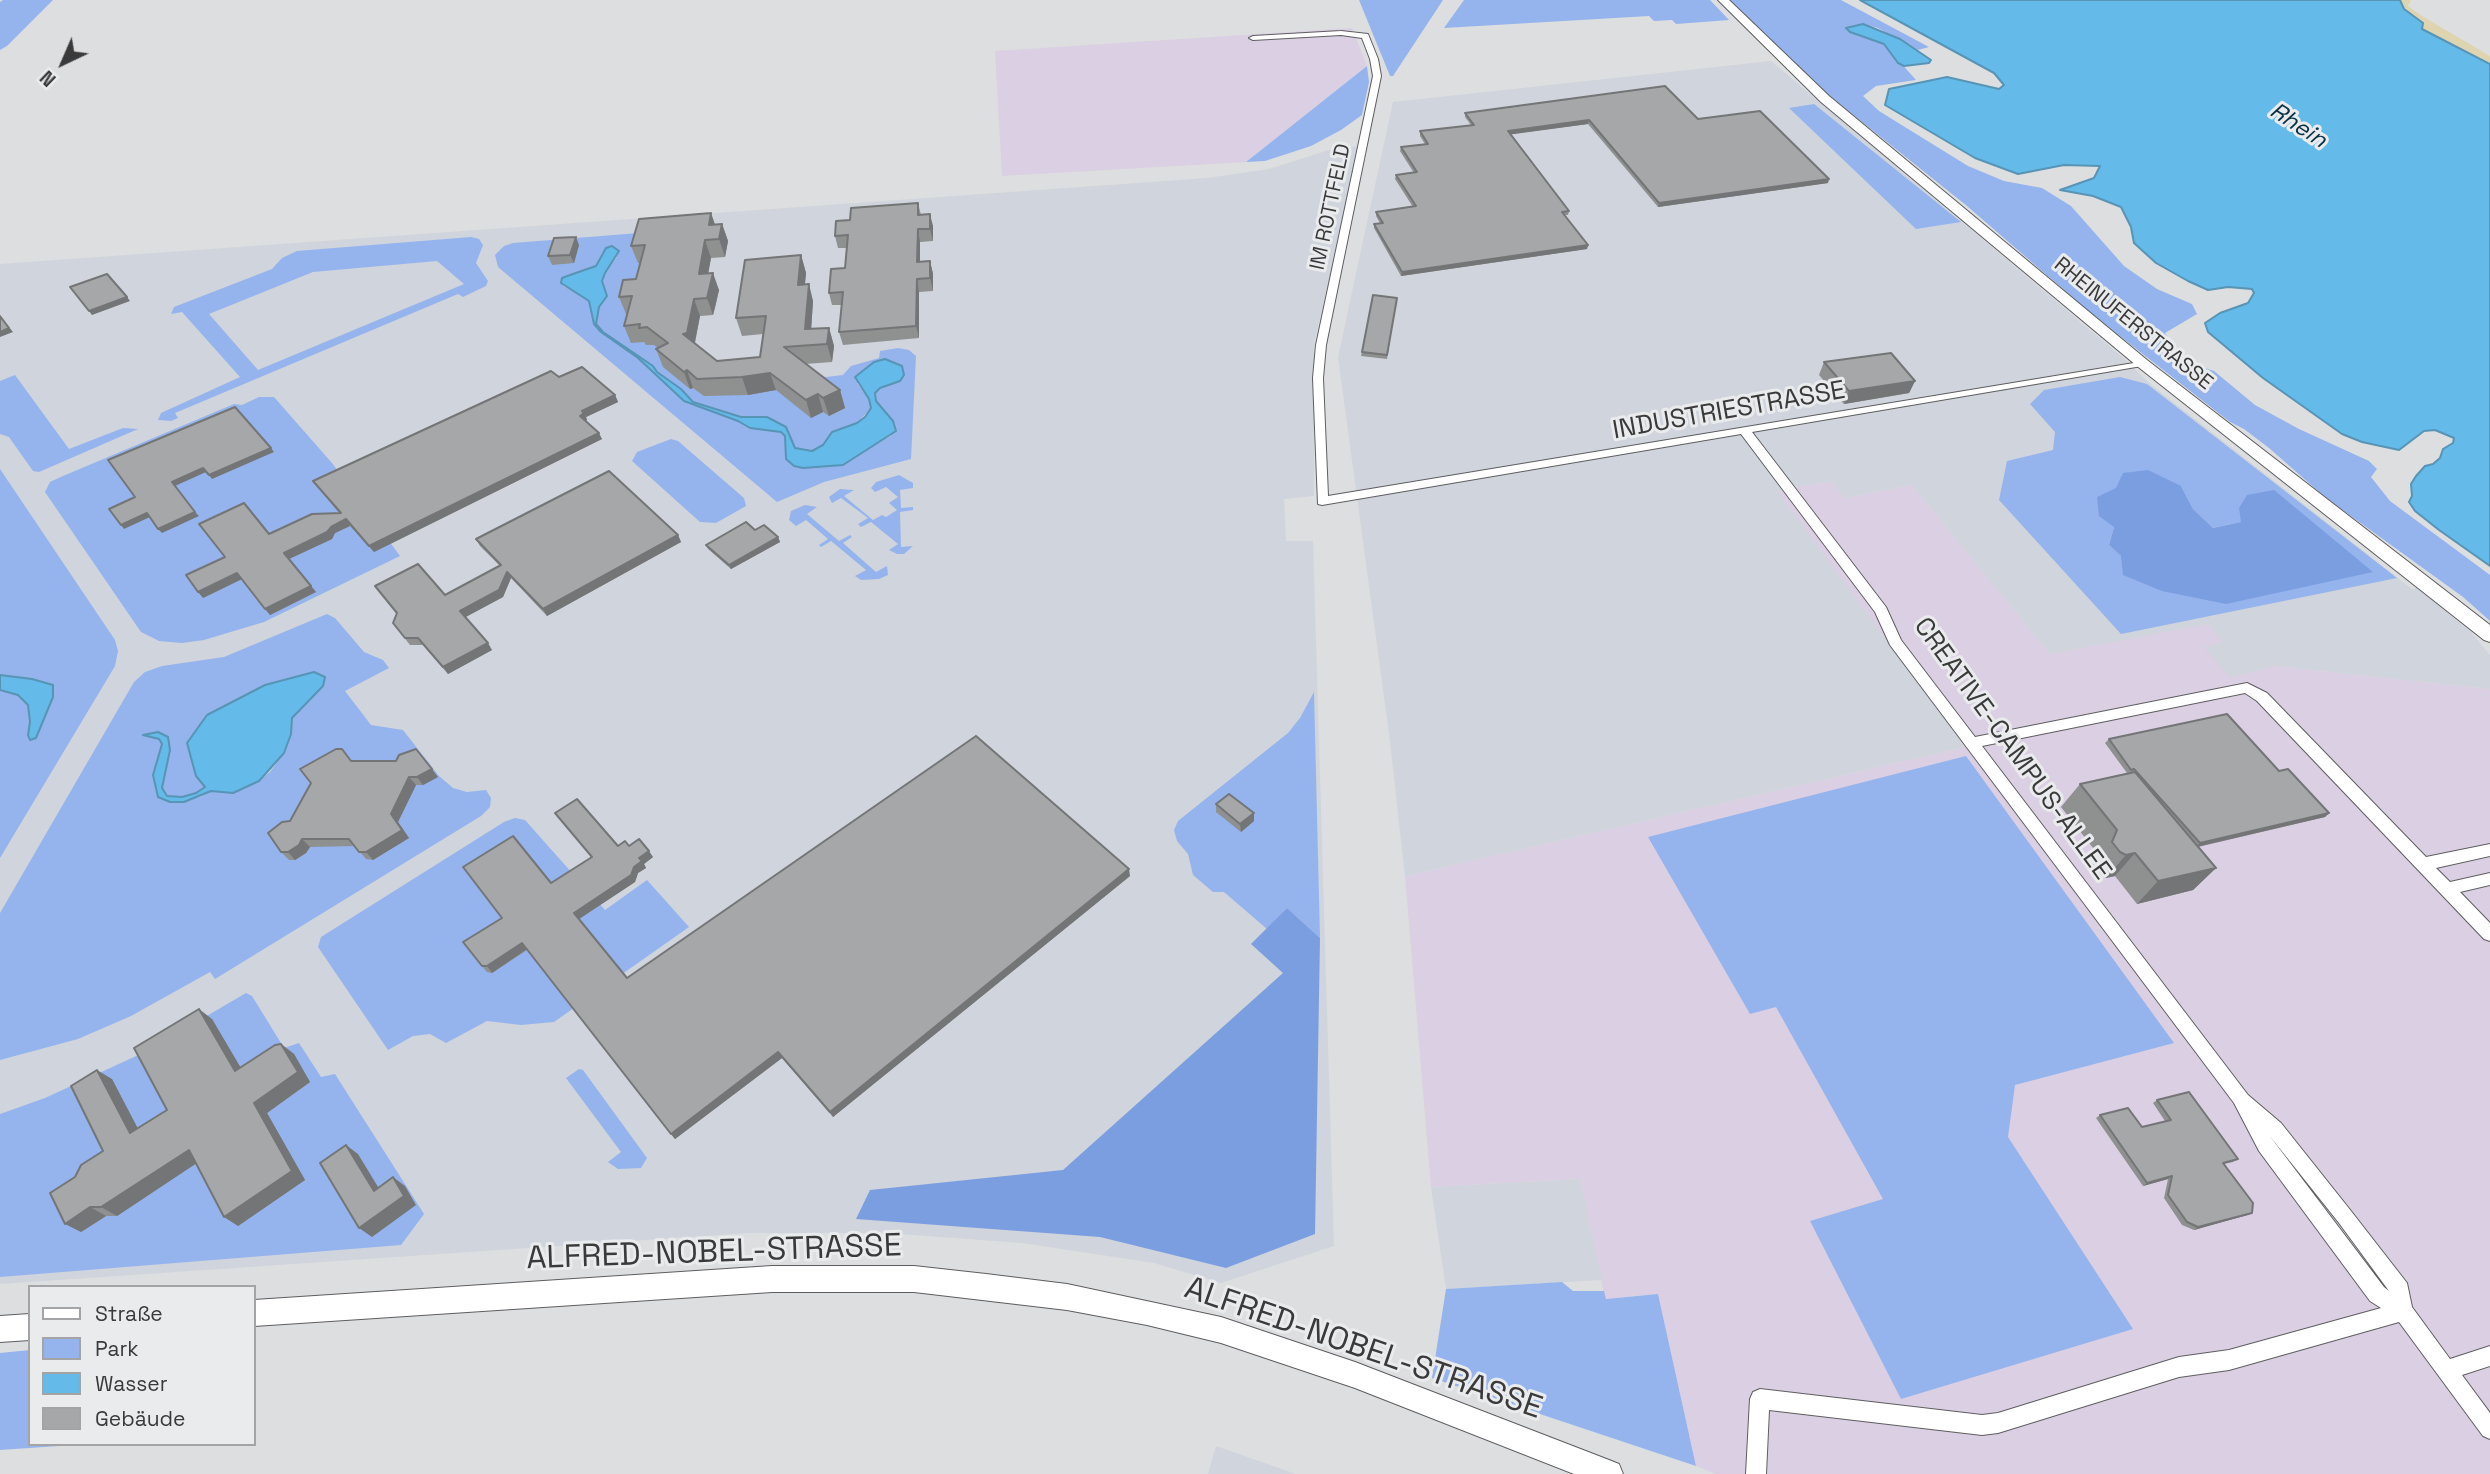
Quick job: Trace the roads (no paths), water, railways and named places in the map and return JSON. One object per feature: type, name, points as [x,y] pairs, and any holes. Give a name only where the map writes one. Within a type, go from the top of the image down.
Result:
[{"type":"street","name":"RHEINUFERSTRASSE","points":[[1723,0],[1825,99],[2142,363],[2490,635]]},
{"type":"street","name":"IM ROTTFELD","points":[[1253,38],[1341,33],[1365,36],[1376,67],[1371,113],[1321,345],[1318,377],[1322,501]]},
{"type":"street","name":"INDUSTRIESTRASSE","points":[[1322,501],[2142,363]]},
{"type":"street","name":"CREATIVE-CAMPUS-ALLEE","points":[[1745,431],[1881,610],[1895,642],[2239,1097],[2265,1145],[2378,1294],[2403,1311],[2490,1429]]},
{"type":"street","points":[[1971,743],[2247,688],[2262,698],[2490,934]]},
{"type":"street","points":[[2425,864],[2490,850]]},
{"type":"street","points":[[2447,889],[2490,878]]},
{"type":"street","name":"ALFRED-NOBEL-STRASSE","points":[[256,1313],[772,1279],[914,1279],[986,1287],[1081,1299],[1221,1330],[1355,1376],[1608,1474]]},
{"type":"street","points":[[1756,1474],[1760,1399],[1982,1425],[1998,1423],[2179,1367],[2239,1358],[2403,1311]]},
{"type":"street","points":[[0,1329],[28,1327]]},
{"type":"street","points":[[2446,1370],[2490,1356]]},
{"type":"water","name":"Rhein","points":[[1860,0],[2400,0],[2404,9],[2423,23],[2422,29],[2490,64],[2490,566],[2439,530],[2415,511],[2409,502],[2412,496],[2411,484],[2416,476],[2425,466],[2440,458],[2443,449],[2453,443],[2454,438],[2435,430],[2424,431],[2399,450],[2362,442],[2342,434],[2263,378],[2208,332],[2205,323],[2220,313],[2248,303],[2254,293],[2252,289],[2228,287],[2208,290],[2188,281],[2156,263],[2134,243],[2131,227],[2121,207],[2093,196],[2060,190],[2094,178],[2100,166],[2064,165],[2018,174],[1975,158],[1885,105],[1889,89],[1947,77],[1999,89],[2004,85],[1994,73]]},
{"type":"water","points":[[1863,24],[1900,39],[1931,60],[1929,63],[1904,66],[1898,63],[1884,44],[1850,32],[1846,28]]},
{"type":"water","points":[[612,246],[619,251],[602,281],[607,296],[599,307],[596,324],[603,332],[653,366],[693,402],[741,417],[767,417],[786,427],[795,448],[812,451],[823,445],[832,432],[857,423],[865,417],[871,408],[869,399],[855,377],[874,362],[885,359],[902,366],[904,375],[900,381],[880,388],[875,393],[876,401],[893,421],[896,431],[843,465],[803,468],[794,466],[786,459],[785,436],[781,432],[750,428],[684,401],[638,358],[601,332],[594,324],[589,301],[561,283],[562,278],[596,266],[606,248]]},
{"type":"water","points":[[314,672],[325,677],[323,686],[292,718],[291,734],[284,753],[259,781],[233,793],[211,791],[184,802],[170,802],[158,797],[153,775],[162,744],[159,739],[143,735],[158,732],[168,737],[170,750],[162,788],[167,796],[182,797],[196,793],[205,787],[196,776],[187,743],[207,715],[265,685]]},
{"type":"water","points":[[0,675],[53,685],[53,697],[36,738],[30,740],[28,735],[28,705],[18,695],[0,690]]}]
